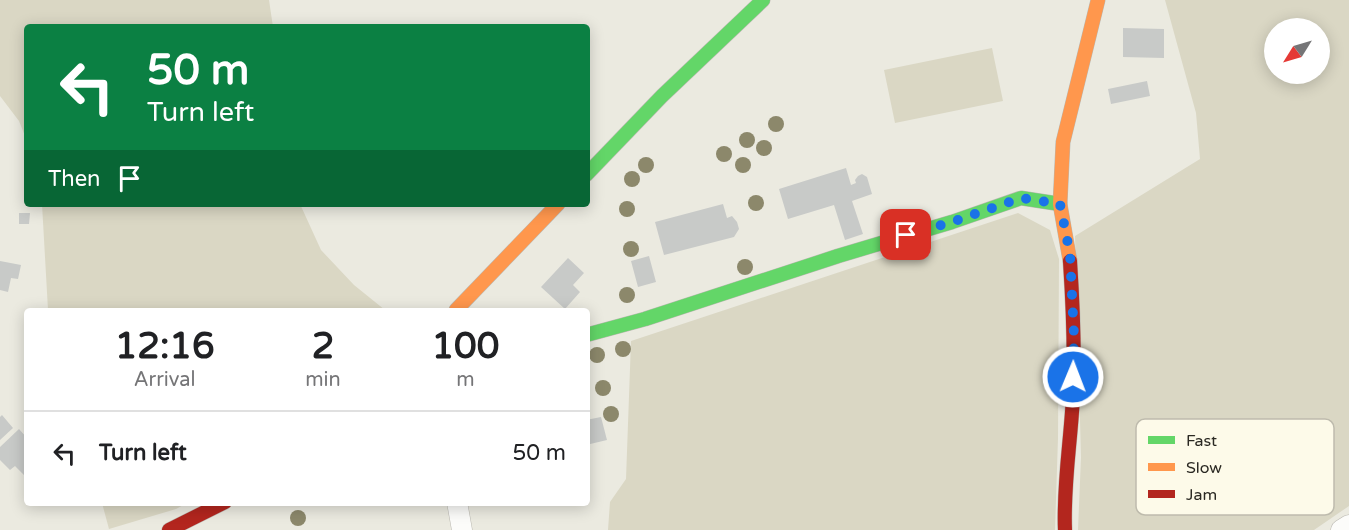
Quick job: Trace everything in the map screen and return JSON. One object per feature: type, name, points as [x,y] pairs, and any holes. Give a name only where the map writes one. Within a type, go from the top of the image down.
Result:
[{"type":"street","points":[[590,171],[662,96],[763,0]]},
{"type":"street","points":[[1065,530],[1064,507],[1073,397],[1074,336],[1070,254],[1060,204],[1063,142],[1098,0]]},
{"type":"street","points":[[590,334],[952,222],[1021,198],[1060,204]]},
{"type":"street","points":[[458,308],[555,207]]},
{"type":"street","points":[[169,530],[217,506]]},
{"type":"street","points":[[458,506],[462,530]]},
{"type":"street","points":[[1341,530],[1349,525]]},
{"type":"shaded area","points":[[0,0],[269,0],[273,24],[24,24],[24,134],[19,121],[0,96]]},
{"type":"shaded area","points":[[1165,0],[1349,0],[1349,506],[1314,530],[1078,530],[1081,457],[1075,236],[1200,159],[1196,113]]},
{"type":"shaded area","points":[[992,48],[1003,101],[895,123],[884,70]]},
{"type":"shaded area","points":[[42,207],[301,207],[321,250],[354,285],[383,308],[48,308]]},
{"type":"shaded area","points":[[1018,213],[1050,230],[1059,259],[1055,530],[608,530],[610,502],[626,479],[631,341]]},
{"type":"shaded area","points":[[103,506],[182,506],[176,509],[109,529]]},
{"type":"building","points":[[1123,28],[1164,29],[1164,58],[1123,57]]},
{"type":"building","points":[[1147,81],[1150,96],[1111,104],[1108,89]]},
{"type":"building","points":[[846,168],[851,185],[856,183],[855,180],[862,174],[867,177],[872,194],[852,201],[863,234],[845,240],[834,205],[788,219],[779,189]]},
{"type":"building","points":[[723,204],[727,218],[732,216],[737,222],[739,229],[734,237],[664,255],[655,222]]},
{"type":"building","points":[[19,213],[30,213],[29,224],[19,224]]},
{"type":"building","points":[[649,256],[656,282],[638,287],[631,261]]},
{"type":"building","points":[[568,258],[584,273],[573,285],[580,292],[566,308],[541,287]]},
{"type":"building","points":[[0,261],[21,265],[18,279],[11,278],[8,292],[0,290]]},
{"type":"building","points":[[2,415],[13,428],[0,440],[0,417]]},
{"type":"building","points":[[601,417],[607,440],[590,444],[590,419]]},
{"type":"building","points":[[19,429],[24,435],[24,475],[15,466],[10,470],[0,460],[0,447]]},
{"type":"traffic: fast","points":[[590,171],[662,96],[763,0]]},
{"type":"traffic: fast","points":[[590,334],[645,319],[1021,198],[1060,204]]},
{"type":"traffic: slow","points":[[1070,261],[1060,204],[1063,142],[1098,0]]},
{"type":"traffic: slow","points":[[458,308],[555,207]]},
{"type":"traffic: jam","points":[[1065,530],[1065,496],[1074,379],[1070,261]]},
{"type":"traffic: jam","points":[[169,530],[217,506]]},
{"type":"route","points":[[906,235],[1021,198],[1060,204],[1070,254],[1074,336],[1073,377]]}]
